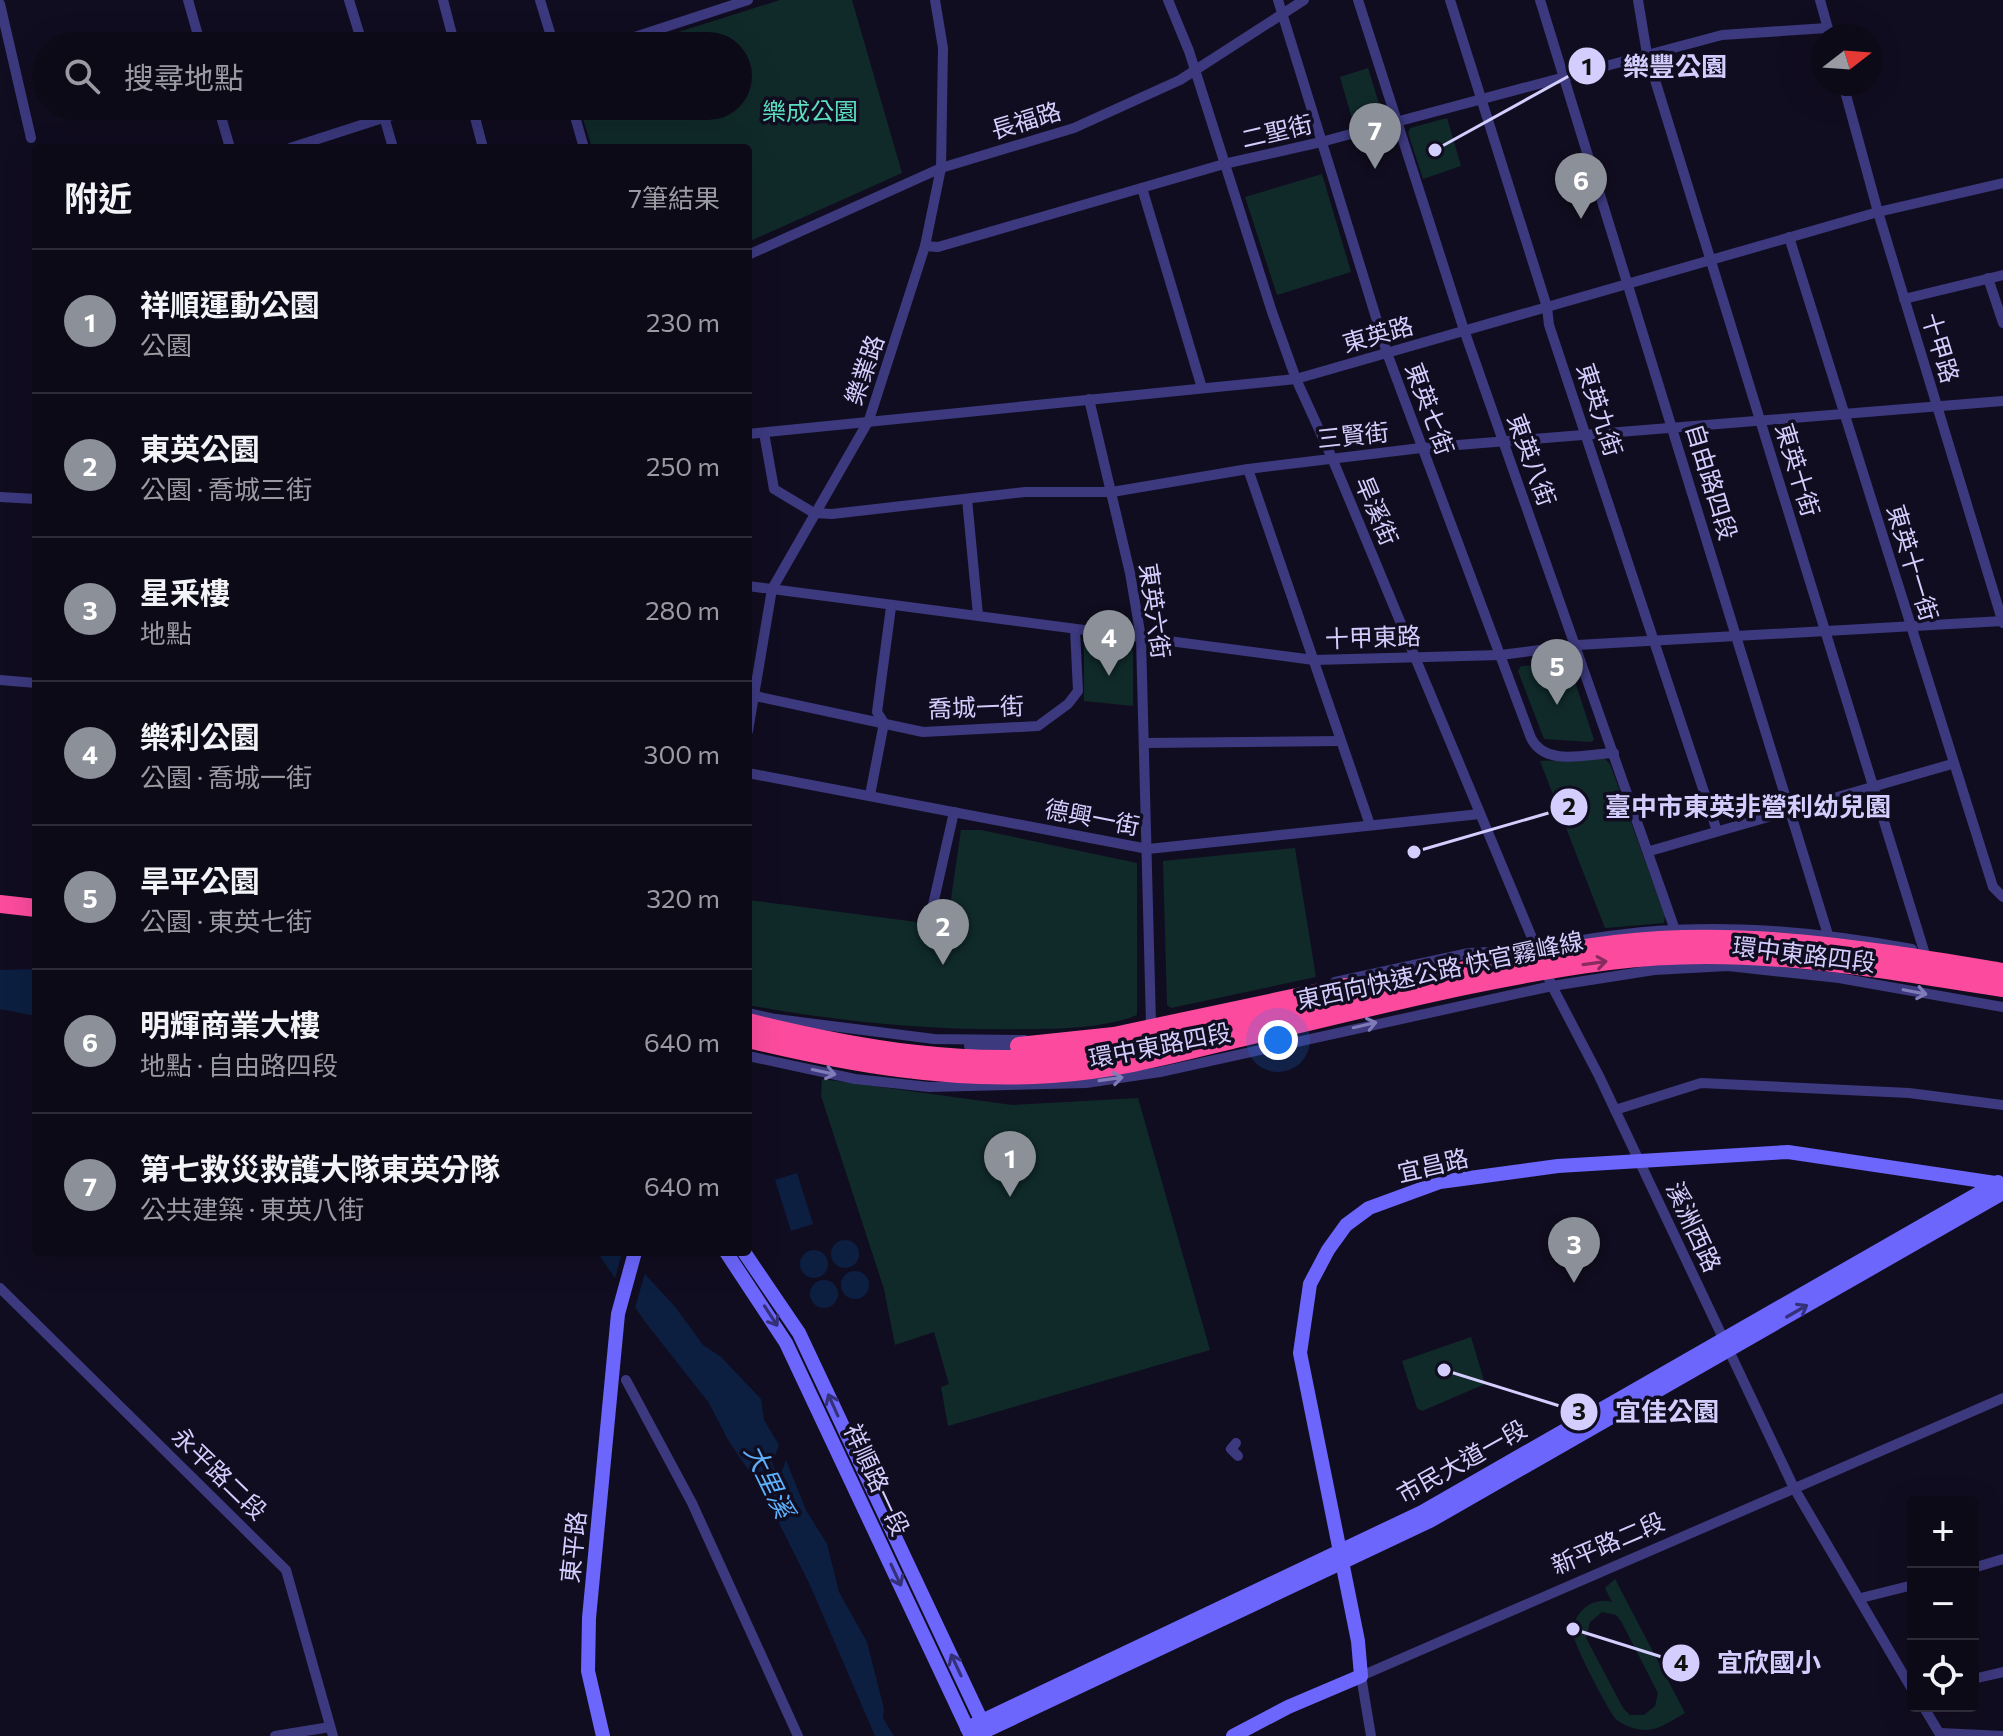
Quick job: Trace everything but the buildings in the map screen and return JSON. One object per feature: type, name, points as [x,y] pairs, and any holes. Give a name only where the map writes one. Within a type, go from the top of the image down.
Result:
[{"type":"highway","points":[[0,904],[32,908]]},
{"type":"highway","points":[[0,916],[32,920]]},
{"type":"highway","name":"東西向快速公路 快官霧峰線","points":[[752,1023],[797,1034],[927,1056],[991,1059],[1085,1054],[1516,959],[1654,940],[1737,938],[1794,942],[2003,972]]},
{"type":"highway","points":[[927,1056],[942,1048],[990,1048],[1114,1036],[1499,953]]},
{"type":"highway","name":"東西向快速公路 快官霧峰線","points":[[752,1040],[889,1068],[1030,1075],[1117,1066],[1518,974],[1612,960],[1689,954],[1778,956],[2003,988]]},
{"type":"street","points":[[188,0],[197,32]]},
{"type":"street","points":[[349,0],[359,32]]},
{"type":"street","points":[[443,0],[451,32]]},
{"type":"street","points":[[540,0],[550,32]]},
{"type":"street","points":[[650,32],[748,0]]},
{"type":"street","name":"樂業路","points":[[752,711],[772,589],[869,420],[925,246],[941,168],[943,48],[935,0]]},
{"type":"street","name":"旱溪街","points":[[1168,0],[1195,70],[1296,379],[1416,656],[1552,986]]},
{"type":"street","name":"東英七街","points":[[1278,0],[1387,353],[1537,750],[1548,756],[1614,753]]},
{"type":"street","name":"長福路","points":[[752,253],[941,168],[1074,128],[1195,70],[1304,0]]},
{"type":"street","name":"東英八街","points":[[1358,0],[1464,330],[1650,851],[1675,930]]},
{"type":"street","name":"東英九街","points":[[1450,0],[1547,307],[1549,325],[1717,831]]},
{"type":"street","name":"自由路四段","points":[[1540,0],[1630,283],[1839,978]]},
{"type":"street","name":"東英十街","points":[[1638,0],[1647,54],[1924,951]]},
{"type":"street","points":[[1820,0],[1826,24]]},
{"type":"street","points":[[0,4],[31,138]]},
{"type":"street","name":"二聖街","points":[[925,246],[938,247],[1224,164],[1321,142],[1722,35],[1811,32]]},
{"type":"street","name":"十甲路","points":[[1846,96],[1878,212],[2003,622]]},
{"type":"street","points":[[222,120],[229,144]]},
{"type":"street","points":[[300,144],[360,120]]},
{"type":"street","points":[[385,120],[392,144]]},
{"type":"street","points":[[476,120],[482,144]]},
{"type":"street","points":[[576,120],[583,144]]},
{"type":"street","name":"東英路","points":[[752,434],[1296,379],[1878,212],[2003,183]]},
{"type":"street","points":[[1142,188],[1202,388]]},
{"type":"street","name":"東英十一街","points":[[1789,237],[1952,764],[1993,887],[2003,897]]},
{"type":"street","points":[[1904,299],[2003,275]]},
{"type":"street","points":[[1988,278],[2003,323]]},
{"type":"street","name":"東英六街","points":[[1089,399],[1112,492],[1141,638],[1151,1024]]},
{"type":"street","name":"三賢街","points":[[814,513],[832,514],[1025,492],[1112,492],[1248,469],[1421,448],[2003,401]]},
{"type":"street","points":[[764,433],[774,489],[814,513]]},
{"type":"street","points":[[1248,469],[1370,825]]},
{"type":"street","points":[[0,497],[32,499]]},
{"type":"street","points":[[967,499],[978,615]]},
{"type":"street","name":"十甲東路","points":[[752,586],[1314,660],[1501,655],[1577,645],[1826,629],[2003,622]]},
{"type":"street","points":[[870,795],[884,723],[877,712],[891,607]]},
{"type":"street","name":"喬城一街","points":[[755,696],[923,732],[1038,726],[1068,704],[1080,686],[1075,629]]},
{"type":"street","points":[[0,680],[32,683]]},
{"type":"street","points":[[1145,743],[1340,741]]},
{"type":"street","points":[[1650,851],[1952,764]]},
{"type":"street","name":"德興一街","points":[[752,774],[1148,849],[1480,814]]},
{"type":"street","points":[[932,909],[954,812]]},
{"type":"street","points":[[0,896],[32,900]]},
{"type":"street","name":"環中東路四段","points":[[776,1019],[921,1038],[1022,1040],[1151,1024],[1445,958],[1535,948],[1614,933],[1675,930],[1782,929],[1828,934],[2003,965]]},
{"type":"street","name":"環中東路四段","points":[[752,1014],[831,1034],[894,1042],[1056,1051],[1154,1037],[1466,967],[1499,953]]},
{"type":"street","name":"環中東路四段","points":[[752,1057],[855,1079],[929,1087],[1086,1083],[1160,1072],[1552,986],[1654,970],[1728,966],[1839,978],[2003,1007]]},
{"type":"street","name":"溪洲西路","points":[[1552,986],[1640,1160],[1794,1488],[1907,1680]]},
{"type":"street","points":[[1615,1110],[1701,1083],[1909,1093],[2003,1105]]},
{"type":"street","name":"宜昌路","points":[[1361,1676],[1358,1641],[1300,1353],[1310,1284],[1337,1237],[1369,1208],[1436,1183],[1640,1160],[1788,1152],[2002,1184]]},
{"type":"street","name":"市民大道一段","points":[[978,1731],[1339,1558],[1727,1343],[2002,1184]]},
{"type":"street","name":"東平路","points":[[603,1736],[588,1671],[587,1647],[618,1314],[634,1256]]},
{"type":"street","name":"祥順路一段","points":[[729,1256],[774,1320],[793,1355],[978,1731]]},
{"type":"street","name":"祥順路一段","points":[[747,1256],[799,1333],[978,1731]]},
{"type":"street","name":"永平路二段","points":[[0,1288],[286,1570],[332,1732]]},
{"type":"street","points":[[626,1380],[665,1448],[798,1736]]},
{"type":"street","name":"新平路二段","points":[[1233,1736],[1288,1707],[2003,1398]]},
{"type":"street","points":[[1236,1443],[1231,1449],[1238,1456]]},
{"type":"street","points":[[1979,1566],[2003,1559]]},
{"type":"street","points":[[1861,1598],[1907,1586]]},
{"type":"street","points":[[1979,1678],[2003,1672]]},
{"type":"street","points":[[1361,1676],[1371,1736]]},
{"type":"street","points":[[1927,1712],[1941,1735],[2003,1736]]},
{"type":"street","points":[[275,1736],[332,1732]]},
{"type":"green space","name":"樂成公園","points":[[780,0],[852,0],[902,173],[752,240],[752,144],[591,144],[583,120],[752,120],[752,32],[678,32]]},
{"type":"green space","points":[[1368,68],[1381,110],[1378,115],[1352,119],[1340,77]]},
{"type":"green space","points":[[1447,118],[1461,166],[1423,179],[1408,133],[1410,128]]},
{"type":"green space","points":[[1322,174],[1351,272],[1277,295],[1245,197]]},
{"type":"green space","points":[[1090,640],[1127,645],[1133,651],[1133,706],[1084,701],[1084,647]]},
{"type":"green space","points":[[1565,663],[1570,666],[1594,740],[1591,742],[1544,739],[1518,671],[1521,666]]},
{"type":"green space","points":[[1604,758],[1610,764],[1665,916],[1664,923],[1605,928],[1540,761]]},
{"type":"green space","points":[[961,830],[981,830],[1137,863],[1137,1015],[1111,1023],[1069,1028],[992,1029],[853,1021],[752,1006],[752,901],[947,926]]},
{"type":"green space","points":[[1295,848],[1316,977],[1171,1008],[1167,1005],[1163,861]]},
{"type":"green space","points":[[822,1079],[1012,1105],[1138,1098],[1210,1350],[948,1426],[941,1387],[949,1384],[934,1332],[895,1345],[884,1289],[821,1096]]},
{"type":"green space","points":[[1471,1337],[1485,1384],[1422,1411],[1417,1408],[1402,1361]]},
{"type":"green space","points":[[1615,1579],[1685,1713],[1666,1724],[1646,1730],[1627,1726],[1617,1720],[1576,1643],[1574,1629],[1579,1614],[1590,1604],[1612,1602],[1605,1588]],"holes":[[[1602,1612],[1616,1615],[1658,1693],[1655,1706],[1644,1715],[1630,1715],[1623,1708],[1586,1638],[1590,1622]]]},
{"type":"water","points":[[32,969],[32,1015],[0,1009],[0,970]]},
{"type":"water","points":[[797,1173],[813,1224],[791,1231],[775,1180]]},
{"type":"water","points":[[845,1240],[855,1244],[859,1254],[855,1264],[845,1268],[835,1264],[831,1254],[835,1244]]},
{"type":"water","points":[[814,1250],[824,1254],[828,1264],[824,1274],[814,1278],[804,1274],[800,1264],[804,1254]]},
{"type":"water","name":"大里溪","points":[[600,1256],[629,1256],[676,1308],[703,1345],[721,1357],[761,1399],[764,1420],[779,1445],[772,1463],[779,1479],[786,1460],[806,1510],[827,1544],[839,1592],[867,1642],[884,1709],[883,1718],[894,1736],[875,1736],[810,1585],[765,1495],[728,1440],[709,1403],[646,1323]]},
{"type":"water","points":[[855,1271],[865,1275],[869,1285],[865,1295],[855,1299],[845,1295],[841,1285],[845,1275]]},
{"type":"water","points":[[824,1280],[834,1284],[838,1294],[834,1304],[824,1308],[814,1304],[810,1294],[814,1284]]},
{"type":"pier","points":[[621,1256],[634,1256],[646,1269],[634,1312],[614,1282]]},
{"type":"place","name":"樂豐公園","points":[[1435,150]]},
{"type":"place","name":"第七救災救護大隊東英分隊","points":[[1375,169]]},
{"type":"place","name":"明輝商業大樓","points":[[1581,219]]},
{"type":"place","name":"樂利公園","points":[[1109,676]]},
{"type":"place","name":"旱平公園","points":[[1557,705]]},
{"type":"place","name":"臺中市東英非營利幼兒園","points":[[1414,852]]},
{"type":"place","name":"東英公園","points":[[943,965]]},
{"type":"place","name":"祥順運動公園","points":[[1010,1197]]},
{"type":"place","name":"星釆樓","points":[[1574,1283]]},
{"type":"place","name":"宜佳公園","points":[[1444,1370]]},
{"type":"place","name":"宜欣國小","points":[[1573,1629]]}]
